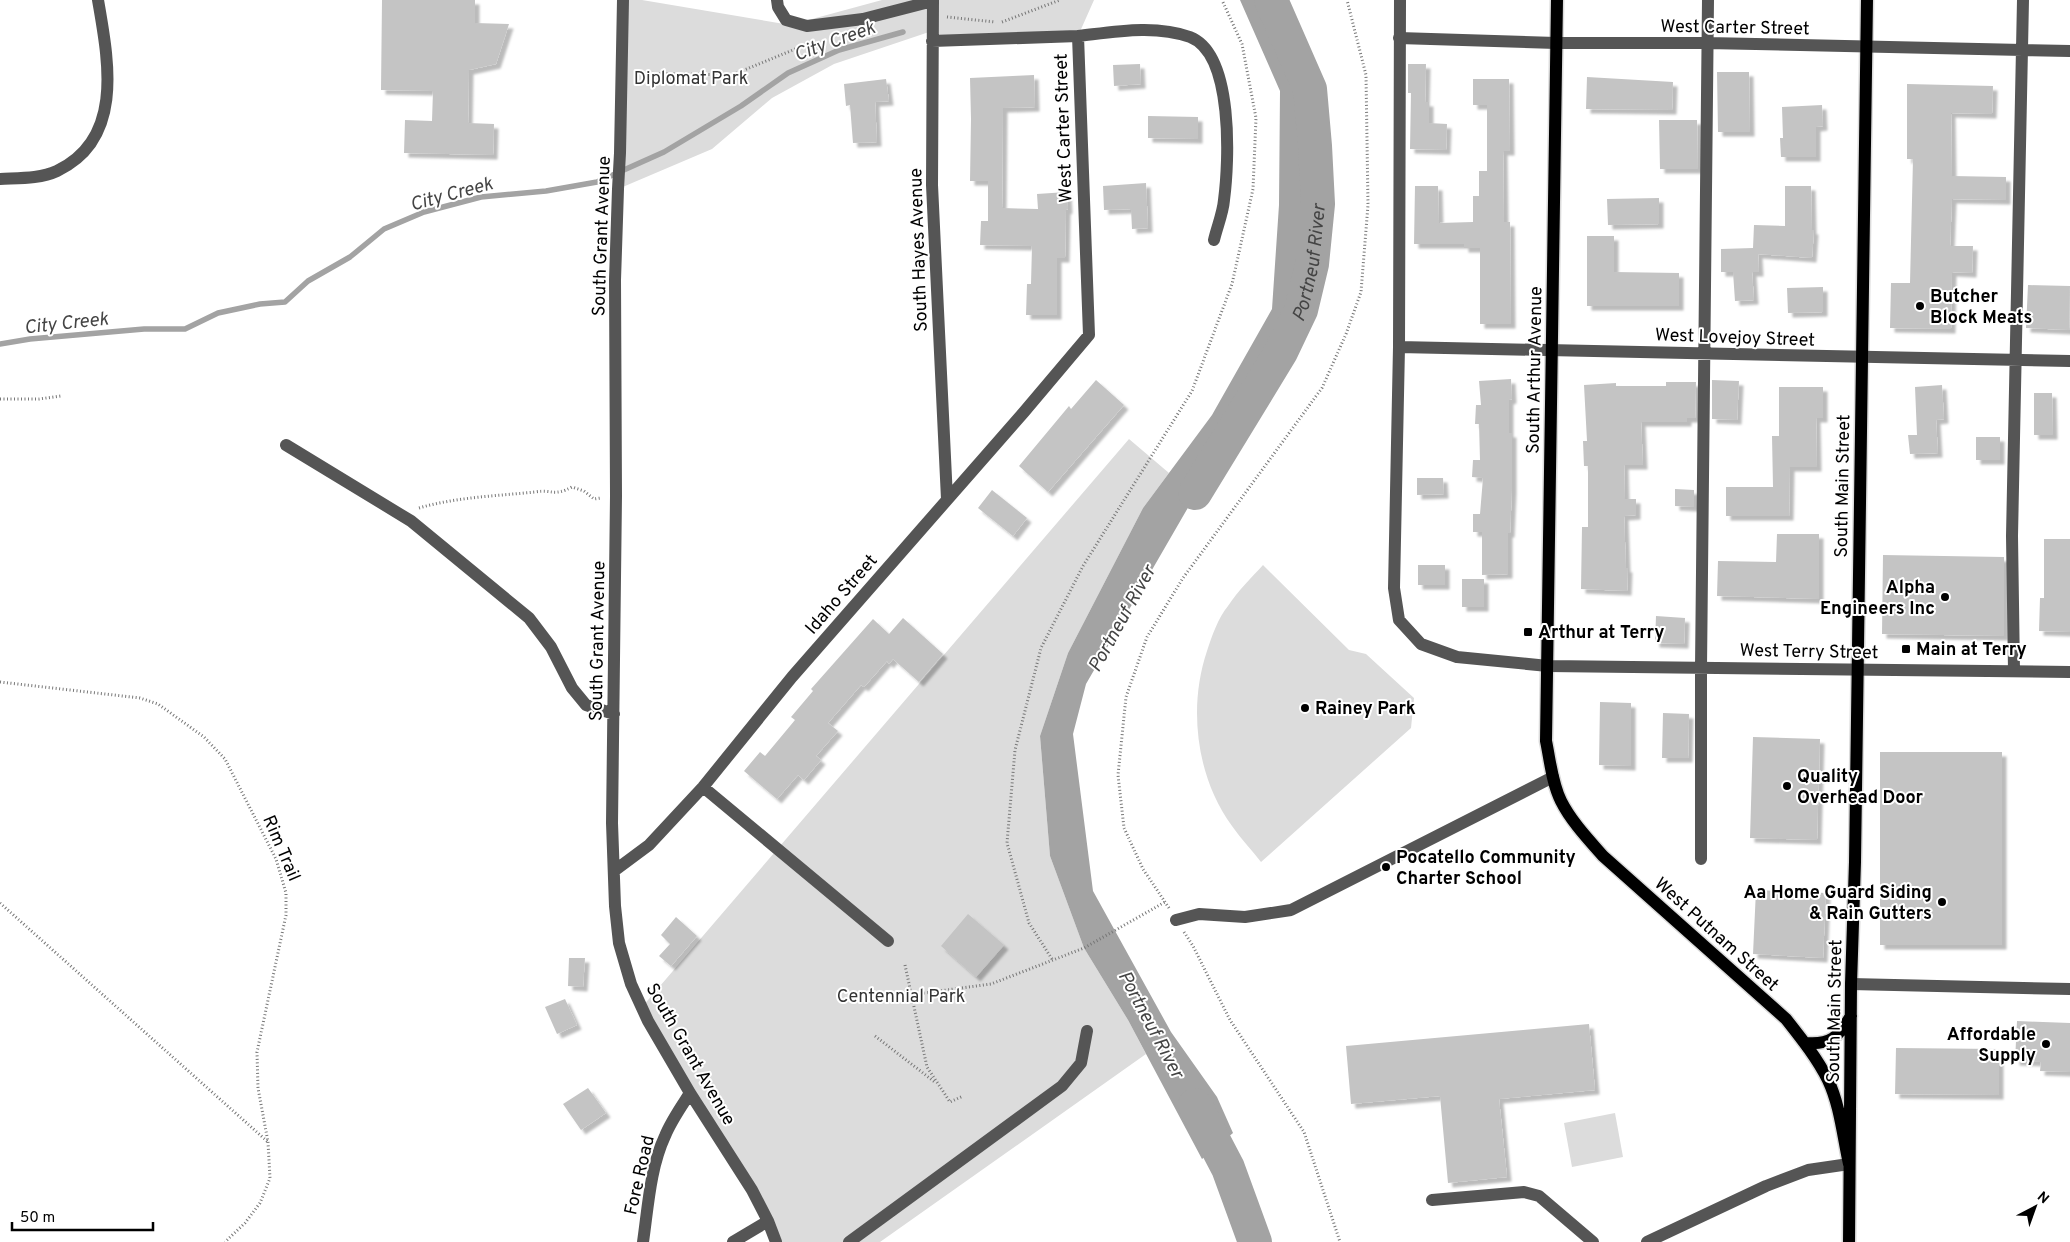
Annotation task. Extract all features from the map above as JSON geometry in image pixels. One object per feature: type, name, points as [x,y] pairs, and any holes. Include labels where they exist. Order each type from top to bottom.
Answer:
[{"type":"main road","name":"South Arthur Avenue","points":[[1546,741],[1557,0]]},
{"type":"main road","name":"South Main Street","points":[[1849,1242],[1851,984],[1855,862],[1867,0]]},
{"type":"main road","name":"West Putnam Street","points":[[1546,741],[1560,801],[1580,830],[1604,856],[1786,1019],[1806,1044],[1828,1081],[1838,1111],[1849,1164]]},
{"type":"main road","points":[[1806,1044],[1820,1044],[1830,1041],[1842,1030],[1851,1016]]},
{"type":"street","points":[[0,179],[33,177],[55,172],[72,162],[90,144],[101,122],[107,100],[109,71],[98,0]]},
{"type":"street","name":"South Grant Avenue","points":[[623,0],[615,280],[616,496],[612,822],[615,906],[619,943],[631,984],[648,1020],[690,1093],[752,1190],[768,1221],[776,1242]]},
{"type":"street","points":[[778,0],[778,8],[786,20],[807,26],[863,19],[932,1]]},
{"type":"street","name":"West Terry Street","points":[[1400,0],[1399,346],[1394,588],[1399,620],[1421,644],[1457,657],[1548,666],[2070,672]]},
{"type":"street","points":[[1701,859],[1701,668],[1708,0]]},
{"type":"street","points":[[2014,671],[2012,536],[2023,0]]},
{"type":"street","name":"South Hayes Avenue","points":[[932,1],[932,185],[947,499]]},
{"type":"street","points":[[1078,36],[1128,30],[1172,32],[1192,38],[1205,47],[1215,65],[1224,93],[1227,139],[1224,201],[1214,240]]},
{"type":"street","name":"West Carter Street","points":[[932,41],[1078,36],[1089,335]]},
{"type":"street","name":"West Carter Street","points":[[1400,38],[1556,43],[1708,43],[2070,51]]},
{"type":"street","name":"Idaho Street","points":[[614,871],[649,845],[703,786],[792,677],[1089,335]]},
{"type":"street","name":"West Lovejoy Street","points":[[1399,346],[1862,358],[2070,361]]},
{"type":"street","points":[[286,445],[411,522],[529,618],[551,647],[572,688],[586,705],[614,714]]},
{"type":"street","points":[[1176,920],[1198,914],[1245,917],[1291,910],[1553,777]]},
{"type":"street","points":[[703,786],[888,941]]},
{"type":"street","points":[[1851,984],[2070,989]]},
{"type":"street","points":[[849,1242],[1062,1086],[1081,1063],[1087,1031]]},
{"type":"street","name":"Fore Road","points":[[643,1242],[657,1158],[668,1130],[690,1093]]},
{"type":"street","points":[[1647,1242],[1782,1179],[1808,1170],[1849,1164]]},
{"type":"street","points":[[1432,1200],[1524,1192],[1539,1196],[1593,1242]]},
{"type":"street","points":[[733,1242],[768,1221]]},
{"type":"path","points":[[932,17],[958,16],[1000,22],[1060,0]]},
{"type":"path","points":[[1052,960],[1028,924],[1007,843],[1015,750],[1041,648],[1083,566],[1192,391],[1232,284],[1253,189],[1256,118],[1242,44],[1222,0]]},
{"type":"path","points":[[1340,1242],[1304,1132],[1230,1020],[1193,946],[1143,869],[1124,828],[1118,775],[1126,697],[1147,637],[1183,578],[1322,388],[1346,334],[1361,292],[1368,205],[1366,76],[1347,0]]},
{"type":"path","points":[[622,72],[732,75],[816,41]]},
{"type":"path","points":[[0,399],[39,399],[61,396]]},
{"type":"path","points":[[398,514],[444,501],[541,491],[559,494],[572,487],[584,490],[594,499],[616,496]]},
{"type":"path","name":"Rim Trail","points":[[0,682],[140,698],[158,704],[204,738],[225,759],[276,859],[286,893],[286,915],[257,1052],[258,1088],[268,1142],[270,1178],[260,1203],[245,1223],[224,1242]]},
{"type":"path","points":[[910,995],[991,984],[1084,948],[1165,902]]},
{"type":"path","points":[[0,903],[268,1142]]},
{"type":"path","points":[[905,965],[927,1067],[950,1102],[963,1096]]},
{"type":"path","points":[[875,1036],[938,1085]]},
{"type":"green space","name":"Diplomat Park","points":[[623,0],[642,0],[790,25],[882,0],[1094,0],[1078,36],[932,41],[932,31],[834,64],[772,98],[712,149],[618,189]]},
{"type":"green space","name":"Centennial Park","points":[[1129,439],[1169,473],[1143,508],[1068,653],[1040,736],[1050,856],[1084,948],[1128,1020],[1146,1054],[880,1242],[776,1242],[642,1007]]},
{"type":"green space","name":"Rainey Park","points":[[1263,565],[1349,650],[1366,654],[1414,698],[1411,728],[1261,862],[1232,826],[1210,786],[1203,764],[1197,718],[1201,673],[1216,627],[1232,600]]},
{"type":"green space","points":[[1615,1113],[1623,1157],[1572,1167],[1564,1123]]},
{"type":"water","points":[[1240,0],[1282,0],[1306,80],[1318,204],[1293,326],[1086,684],[1073,734],[1093,891],[1171,1032],[1217,1097],[1233,1133],[1202,1159],[1128,1020],[1084,948],[1050,856],[1040,736],[1068,653],[1143,508],[1212,415],[1272,309],[1279,205],[1280,91]]},
{"type":"building","points":[[382,0],[475,0],[475,23],[509,24],[496,64],[469,70],[468,123],[494,124],[493,155],[404,153],[405,120],[432,121],[433,91],[381,90]]},
{"type":"building","points":[[1140,64],[1141,84],[1114,86],[1113,65]]},
{"type":"building","points":[[1408,64],[1426,64],[1425,102],[1429,102],[1429,123],[1447,124],[1446,150],[1410,149],[1411,93],[1408,93]]},
{"type":"building","points":[[1717,72],[1749,72],[1750,132],[1718,132]]},
{"type":"building","points":[[1034,75],[1035,107],[1003,108],[1002,208],[1038,209],[1037,194],[1067,192],[1068,209],[1066,210],[1065,258],[1057,258],[1057,315],[1026,315],[1027,284],[1031,284],[1032,246],[980,245],[981,221],[988,221],[988,181],[970,181],[970,78]]},
{"type":"building","points":[[1587,77],[1673,82],[1672,110],[1586,109]]},
{"type":"building","points":[[886,79],[889,101],[875,102],[877,142],[853,143],[850,105],[846,106],[844,84]]},
{"type":"building","points":[[1473,79],[1509,79],[1510,151],[1503,151],[1504,222],[1510,222],[1511,324],[1480,324],[1480,248],[1464,248],[1464,244],[1414,244],[1415,186],[1438,186],[1439,223],[1473,222],[1473,196],[1479,196],[1479,171],[1487,171],[1487,105],[1473,105]]},
{"type":"building","points":[[1907,84],[1993,86],[1992,114],[1951,113],[1952,176],[2006,177],[2006,200],[1952,199],[1950,246],[1973,246],[1972,273],[1952,272],[1951,329],[1890,328],[1891,283],[1910,283],[1913,159],[1907,159]]},
{"type":"building","points":[[1822,105],[1823,126],[1816,127],[1816,157],[1781,157],[1780,138],[1783,138],[1782,107]]},
{"type":"building","points":[[1148,116],[1198,117],[1198,139],[1148,138]]},
{"type":"building","points":[[1659,120],[1697,120],[1698,169],[1660,169]]},
{"type":"building","points":[[1146,183],[1148,228],[1132,229],[1131,209],[1104,210],[1103,186]]},
{"type":"building","points":[[1785,186],[1811,186],[1812,230],[1814,230],[1812,258],[1758,254],[1759,272],[1752,272],[1754,300],[1735,301],[1733,272],[1721,272],[1721,249],[1753,248],[1754,225],[1785,226]]},
{"type":"building","points":[[1659,198],[1659,224],[1608,225],[1607,199]]},
{"type":"building","points":[[1587,236],[1614,236],[1614,272],[1679,273],[1679,306],[1587,306]]},
{"type":"building","points":[[2028,285],[2070,286],[2069,330],[2026,328]]},
{"type":"building","points":[[1823,287],[1823,312],[1788,313],[1787,288]]},
{"type":"building","points":[[1511,379],[1512,399],[1509,400],[1509,433],[1512,433],[1512,489],[1510,533],[1508,533],[1508,574],[1482,575],[1482,532],[1473,532],[1473,514],[1480,514],[1483,478],[1472,477],[1473,460],[1480,460],[1479,424],[1475,424],[1476,405],[1481,405],[1479,381]]},
{"type":"building","points":[[1096,380],[1124,405],[1048,492],[1019,466],[1069,406],[1071,409]]},
{"type":"building","points":[[1712,380],[1739,381],[1737,420],[1712,419]]},
{"type":"building","points":[[1666,382],[1696,382],[1695,418],[1687,418],[1687,422],[1641,422],[1643,465],[1624,465],[1625,499],[1636,499],[1636,515],[1624,516],[1626,568],[1628,568],[1627,591],[1581,589],[1582,527],[1588,527],[1588,466],[1584,466],[1583,441],[1587,441],[1584,385],[1616,383],[1616,386],[1666,386]]},
{"type":"building","points":[[1942,385],[1944,419],[1936,420],[1938,453],[1910,454],[1908,435],[1917,435],[1915,387]]},
{"type":"building","points":[[1779,387],[1823,387],[1823,418],[1816,418],[1817,467],[1790,467],[1789,516],[1726,516],[1726,487],[1773,487],[1772,436],[1779,436]]},
{"type":"building","points":[[2034,393],[2052,393],[2053,435],[2034,435]]},
{"type":"building","points":[[1976,437],[2000,437],[2000,460],[1976,460]]},
{"type":"building","points":[[1417,478],[1443,478],[1444,494],[1417,495]]},
{"type":"building","points":[[1675,489],[1694,490],[1694,507],[1675,506]]},
{"type":"building","points":[[992,490],[1027,518],[1013,536],[978,508]]},
{"type":"building","points":[[1777,534],[1819,534],[1819,599],[1717,596],[1718,561],[1776,562]]},
{"type":"building","points":[[2044,539],[2070,539],[2070,632],[2039,631],[2040,598],[2044,598]]},
{"type":"building","points":[[1883,555],[2004,557],[2004,636],[1882,634]]},
{"type":"building","points":[[1418,565],[1445,565],[1445,585],[1418,585]]},
{"type":"building","points":[[1462,579],[1484,579],[1484,607],[1462,607]]},
{"type":"building","points":[[1656,616],[1685,618],[1684,644],[1655,643]]},
{"type":"building","points":[[903,618],[943,654],[919,682],[893,659],[889,664],[887,661],[864,687],[861,685],[828,723],[838,731],[816,756],[821,760],[804,780],[798,775],[777,799],[744,771],[760,752],[765,756],[795,720],[791,717],[813,691],[811,689],[873,619],[889,634]]},
{"type":"building","points":[[1600,702],[1631,703],[1631,766],[1599,765]]},
{"type":"building","points":[[1663,713],[1689,714],[1688,758],[1662,758]]},
{"type":"building","points":[[1753,737],[1820,739],[1817,840],[1750,838]]},
{"type":"building","points":[[1880,752],[2002,752],[2002,945],[1880,945]]},
{"type":"building","points":[[1756,890],[1826,893],[1823,958],[1753,954]]},
{"type":"building","points":[[968,914],[1004,945],[976,977],[941,946]]},
{"type":"building","points":[[676,917],[697,936],[671,966],[659,956],[670,944],[661,935]]},
{"type":"building","points":[[569,958],[585,958],[583,987],[568,986]]},
{"type":"building","points":[[565,999],[577,1025],[557,1034],[545,1007]]},
{"type":"building","points":[[2017,1021],[2070,1023],[2070,1072],[2040,1071],[2041,1062],[2015,1061]]},
{"type":"building","points":[[1589,1024],[1595,1090],[1499,1099],[1507,1177],[1448,1183],[1440,1096],[1351,1104],[1346,1046]]},
{"type":"building","points":[[1896,1048],[1999,1049],[1999,1095],[1895,1094]]},
{"type":"building","points":[[588,1088],[606,1113],[581,1130],[563,1104]]},
{"type":"waterway","name":"Portneuf River","points":[[1195,493],[1281,352],[1301,310],[1312,264],[1318,204],[1310,89],[1271,0]]},
{"type":"waterway","name":"City Creek","points":[[0,344],[30,339],[144,329],[185,329],[218,313],[260,304],[285,302],[308,281],[350,257],[384,229],[424,212],[481,197],[546,191],[597,182],[664,152],[741,106],[788,73],[839,50],[903,32]]},
{"type":"waterway","name":"Portneuf River","points":[[1195,1105],[1228,1168],[1255,1242]]},
{"type":"place","name":"Butcher Block Meats","points":[[1920,306]]},
{"type":"place","name":"Alpha Engineers Inc","points":[[1945,597]]},
{"type":"place","name":"Arthur at Terry","points":[[1528,632]]},
{"type":"place","name":"Main at Terry","points":[[1906,649]]},
{"type":"place","name":"Rainey Park","points":[[1305,708]]},
{"type":"place","name":"Quality Overhead Door","points":[[1787,786]]},
{"type":"place","name":"Pocatello Community Charter School","points":[[1386,867]]},
{"type":"place","name":"Aa Home Guard Siding & Rain Gutters","points":[[1942,902]]},
{"type":"place","name":"Affordable Supply","points":[[2046,1044]]}]
